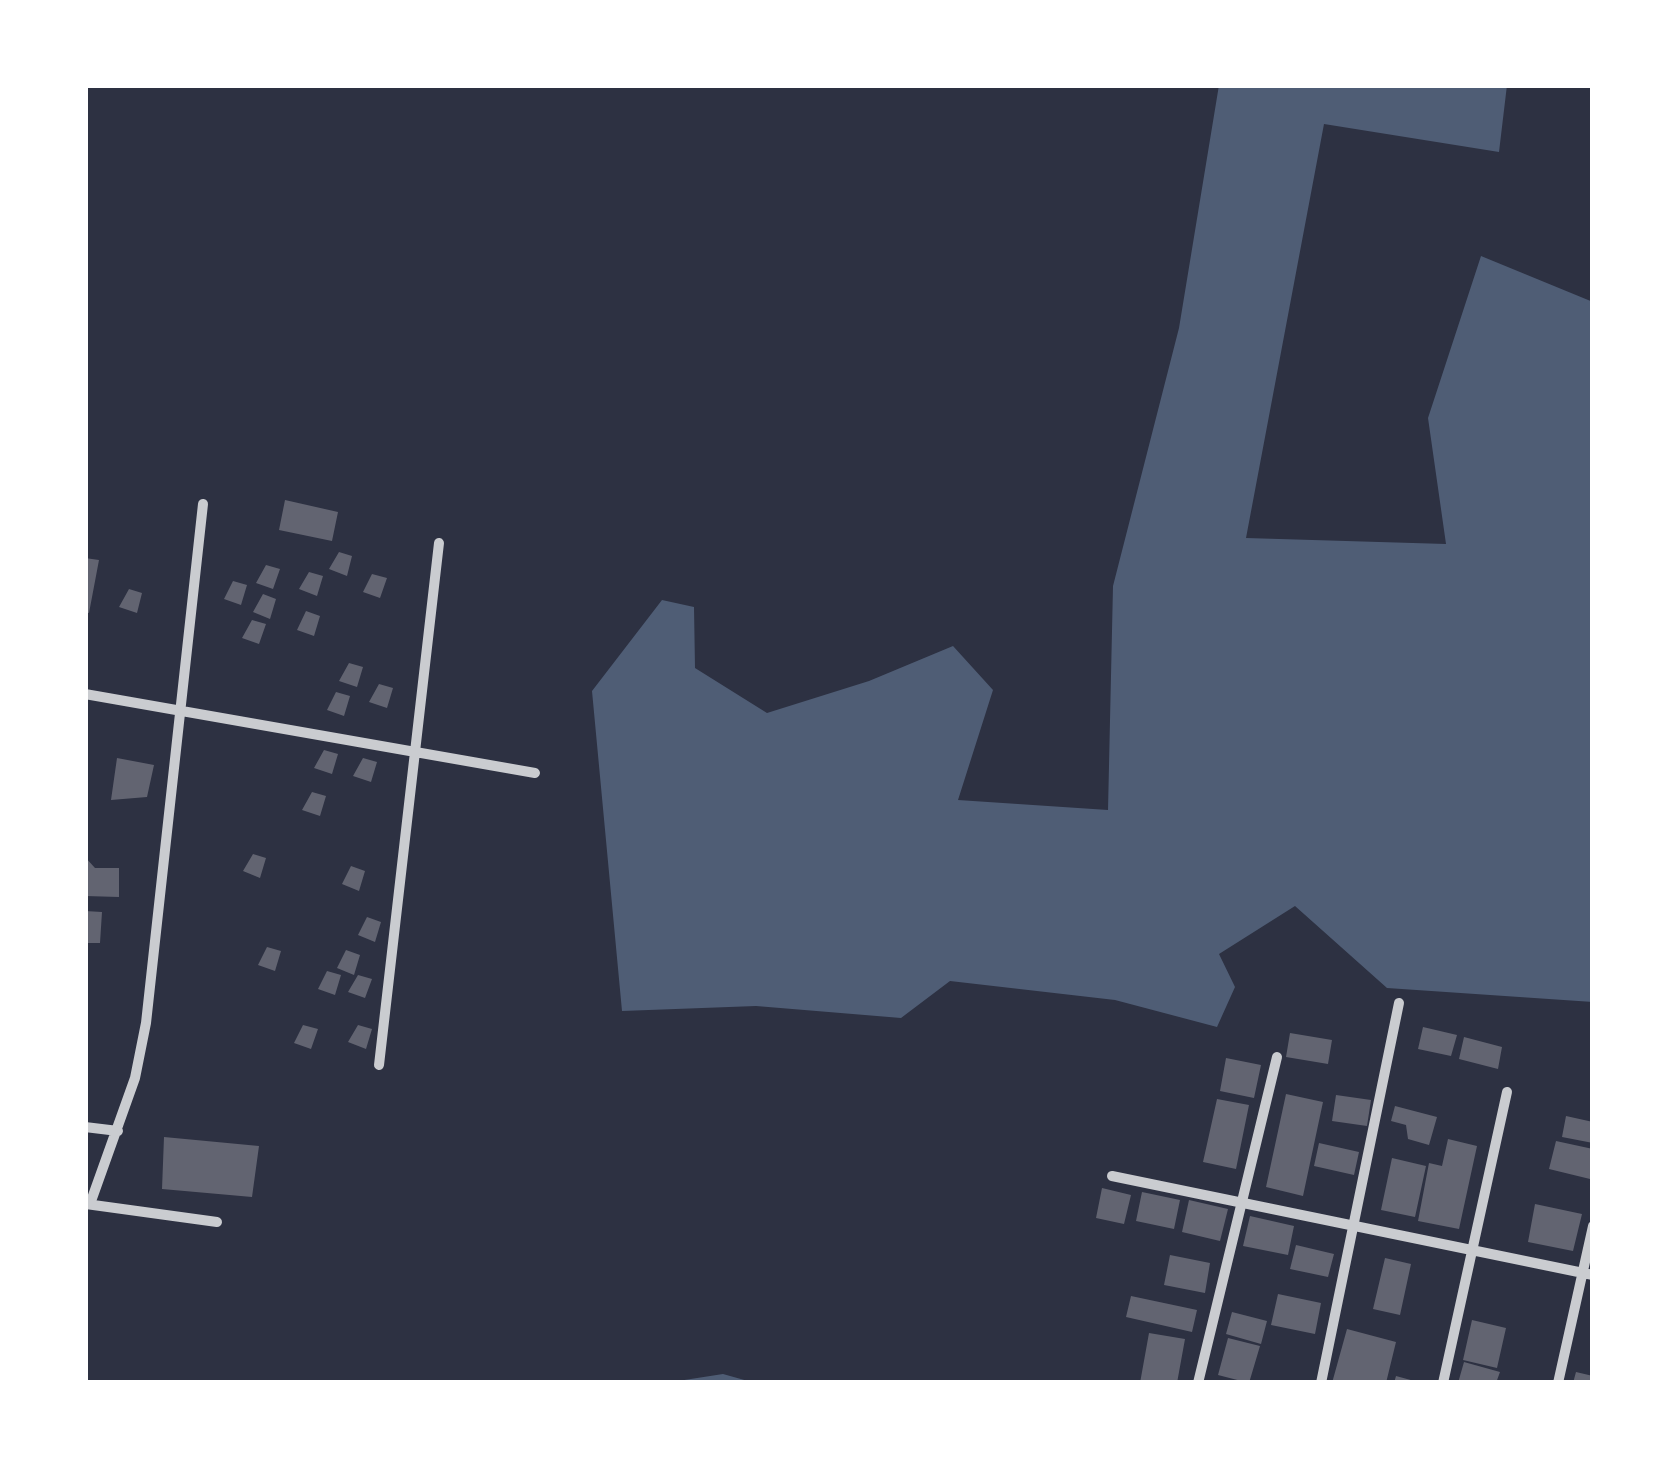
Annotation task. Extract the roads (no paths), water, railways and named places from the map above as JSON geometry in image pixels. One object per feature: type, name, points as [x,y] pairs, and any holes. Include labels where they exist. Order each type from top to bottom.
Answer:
[{"type":"street","points":[[202,504],[146,1022],[135,1078],[88,1204],[218,1222]]},
{"type":"street","points":[[379,1065],[439,544]]},
{"type":"street","points":[[85,694],[536,774]]},
{"type":"street","points":[[1320,1383],[1356,1230],[1400,1003]]},
{"type":"street","points":[[1198,1383],[1278,1058]]},
{"type":"street","points":[[1442,1383],[1507,1092]]},
{"type":"street","points":[[85,1127],[118,1131]]},
{"type":"street","points":[[1112,1176],[1356,1230],[1588,1274]]},
{"type":"street","points":[[1558,1383],[1588,1274],[1593,1226]]},
{"type":"water","points":[[1219,85],[1507,85],[1499,152],[1324,124],[1246,538],[1446,544],[1428,418],[1481,256],[1593,302],[1593,1002],[1387,988],[1295,906],[1219,954],[1235,987],[1217,1027],[1115,1000],[950,981],[901,1018],[756,1006],[622,1011],[592,691],[662,600],[694,607],[695,668],[767,713],[869,681],[953,646],[993,690],[958,800],[1108,810],[1113,586],[1179,328]]},
{"type":"water","points":[[723,1374],[755,1383],[665,1383]]}]
